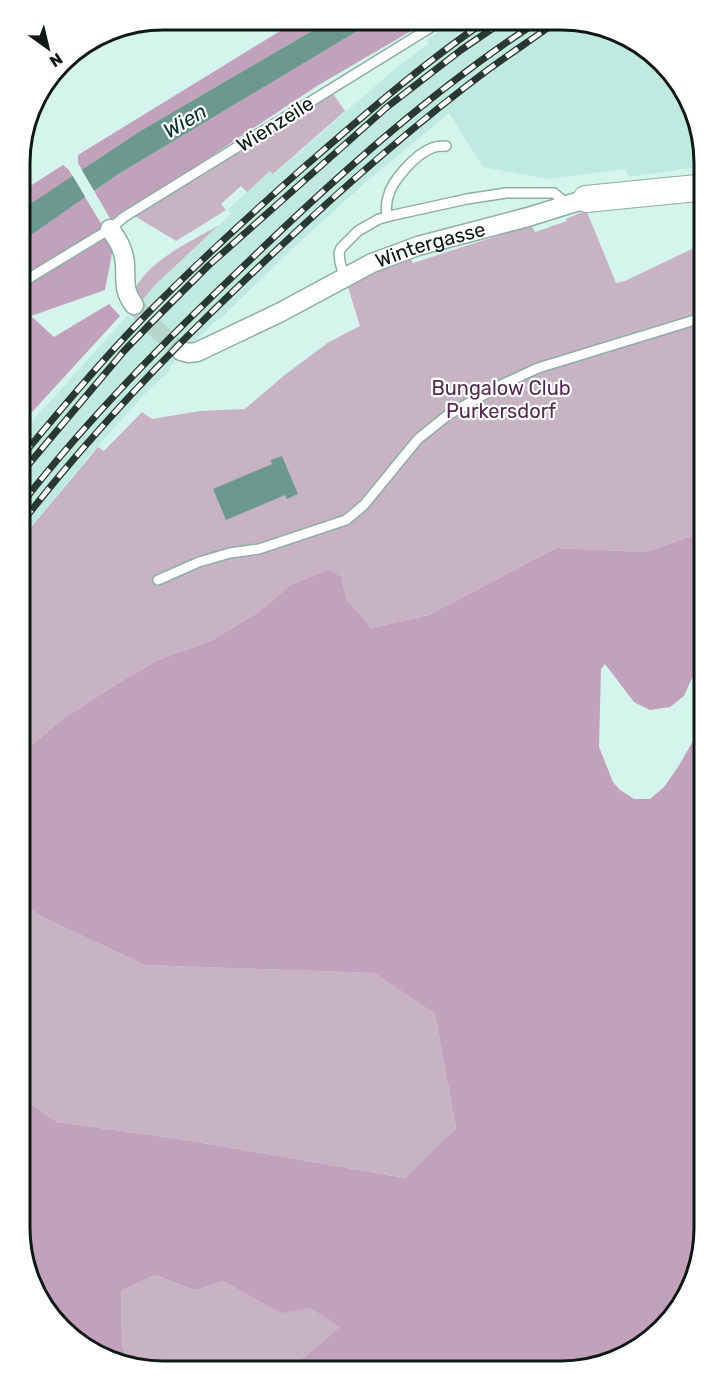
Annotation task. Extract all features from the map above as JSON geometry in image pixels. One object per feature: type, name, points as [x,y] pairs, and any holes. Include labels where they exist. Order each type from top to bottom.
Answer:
[{"type":"street","name":"Wintergasse","points":[[181,351],[197,352],[279,313],[372,263],[418,246],[577,202],[694,188]]},
{"type":"street","points":[[110,229],[120,242],[125,262],[125,287],[128,300]]},
{"type":"lane","name":"Wienzeile","points":[[30,278],[426,30]]},
{"type":"lane","points":[[387,216],[386,206],[389,193],[408,166],[424,152],[434,147],[446,146]]},
{"type":"lane","points":[[344,277],[339,253],[341,248],[358,231],[387,216],[506,193],[554,193],[577,202]]},
{"type":"lane","points":[[158,580],[199,562],[230,553],[259,549],[346,520],[364,505],[418,439],[435,424],[457,410],[499,386],[538,368],[694,320]]},
{"type":"shaded area","points":[[282,30],[314,30],[142,130],[82,170],[78,163],[78,155]]},
{"type":"shaded area","points":[[359,30],[413,30],[317,86],[111,220],[94,191]]},
{"type":"shaded area","points":[[442,30],[570,30],[604,37],[620,44],[649,63],[672,89],[687,120],[694,154],[694,167],[629,177],[625,169],[548,179],[483,167],[449,113],[366,182],[214,322],[172,364],[168,373],[150,388],[90,455],[30,528],[30,423],[128,315],[132,318],[142,307],[140,303],[155,285],[231,214],[228,209],[271,170],[274,174],[402,63],[429,44],[427,39]]},
{"type":"shaded area","points":[[63,165],[73,176],[30,204],[30,186]]},
{"type":"shaded area","points":[[85,197],[113,248],[105,290],[31,316],[54,337],[109,304],[120,316],[30,414],[30,236]]},
{"type":"shaded area","points":[[694,535],[694,674],[684,696],[670,707],[650,710],[634,702],[605,664],[601,669],[599,747],[613,782],[620,790],[634,799],[650,799],[664,787],[694,739],[694,1237],[687,1271],[667,1309],[635,1339],[604,1354],[579,1360],[295,1361],[305,1357],[340,1327],[310,1308],[281,1313],[223,1281],[195,1290],[155,1275],[121,1291],[122,1344],[125,1355],[112,1351],[82,1334],[52,1302],[37,1271],[33,1254],[30,1237],[30,1103],[57,1122],[186,1140],[405,1178],[456,1128],[435,1014],[374,973],[145,965],[44,918],[30,909],[30,746],[63,719],[118,683],[158,660],[213,640],[260,611],[289,586],[329,570],[341,577],[347,600],[371,628],[429,615],[556,548],[646,552]]},
{"type":"green space","points":[[332,92],[345,111],[273,174],[270,171],[247,192],[241,186],[221,204],[226,210],[176,241],[133,215]]},
{"type":"green space","name":"Bungalow Club Purkersdorf","points":[[587,212],[616,283],[625,281],[694,248],[694,535],[646,552],[556,548],[429,615],[371,628],[347,600],[341,577],[289,586],[260,611],[213,640],[158,660],[118,683],[63,719],[30,746],[30,529],[98,447],[104,451],[142,412],[152,419],[200,411],[245,409],[329,342],[360,326],[348,287],[378,271],[411,259],[413,263],[531,225],[535,232],[567,221],[566,219]]},
{"type":"green space","points":[[219,225],[155,285],[140,303],[135,288],[152,268],[162,259]]},
{"type":"green space","points":[[30,909],[44,918],[145,965],[374,973],[435,1014],[456,1128],[405,1178],[186,1140],[57,1122],[30,1103]]},
{"type":"green space","points":[[155,1275],[195,1290],[223,1281],[281,1312],[310,1308],[341,1327],[305,1357],[295,1361],[145,1360],[125,1355],[122,1344],[121,1291]]},
{"type":"water","name":"Wien","points":[[314,30],[359,30],[117,175],[30,236],[30,204],[142,130]]},
{"type":"water","points":[[282,456],[298,494],[287,499],[285,495],[226,520],[213,489],[272,464],[271,460]]},
{"type":"pier","points":[[80,167],[96,194],[87,200],[71,173]]},
{"type":"tunnel","points":[[134,305],[181,351]]},
{"type":"railway","points":[[30,446],[113,350],[203,259],[370,110],[473,30]]},
{"type":"railway","points":[[30,463],[124,351],[208,266],[387,107],[490,30]]},
{"type":"railway","points":[[30,493],[76,438],[132,377],[283,228],[424,104],[525,30]]},
{"type":"railway","points":[[30,512],[130,396],[186,337],[274,252],[425,119],[489,69],[545,30]]}]
